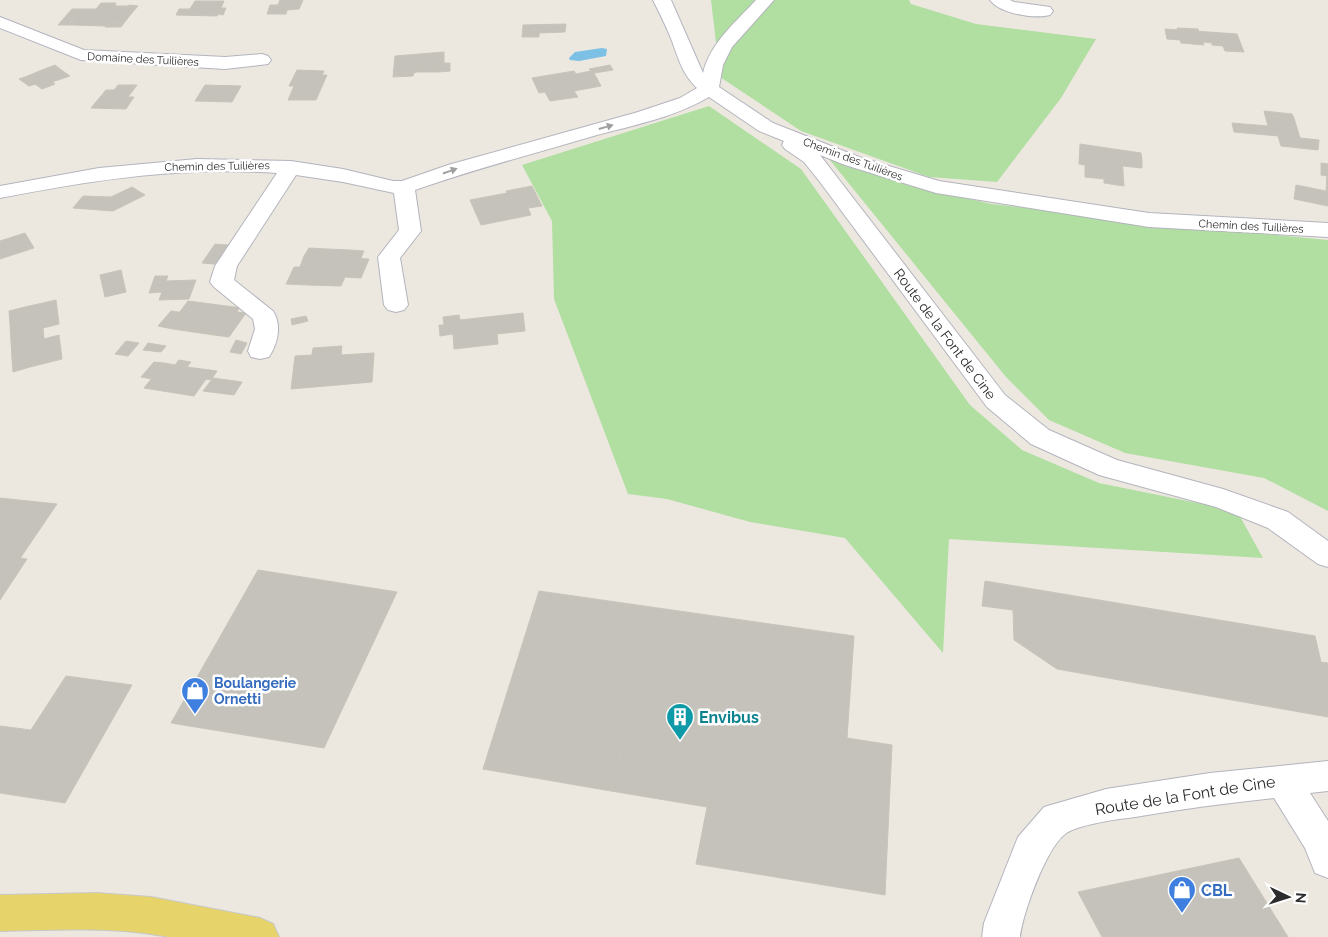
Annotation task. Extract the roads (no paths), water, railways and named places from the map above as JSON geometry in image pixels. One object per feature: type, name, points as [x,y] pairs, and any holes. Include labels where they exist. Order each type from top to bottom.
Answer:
[{"type":"main road","points":[[0,913],[97,911],[151,915],[260,937]]},
{"type":"street","points":[[662,0],[679,36],[694,75],[709,89]]},
{"type":"street","points":[[709,89],[714,65],[724,45],[765,0]]},
{"type":"street","points":[[999,0],[1009,7],[1044,11]]},
{"type":"street","name":"Domaine des Tuilières","points":[[0,22],[81,56],[225,63],[262,60]]},
{"type":"street","name":"Chemin des Tuilières","points":[[0,192],[114,172],[179,164],[241,164],[291,167],[393,187],[404,187],[455,169],[645,116],[687,102],[709,89],[766,127],[852,161],[936,187],[1149,220],[1328,230]]},
{"type":"street","name":"Route de la Font de Cine","points":[[766,127],[811,158],[996,401],[1040,437],[1109,468],[1223,499],[1278,520],[1328,556]]},
{"type":"street","points":[[260,351],[267,329],[264,316],[222,282],[226,266],[291,167]]},
{"type":"street","points":[[396,305],[389,257],[410,231],[404,187]]},
{"type":"street","name":"Route de la Font de Cine","points":[[1001,937],[1003,923],[1031,849],[1056,819],[1106,805],[1328,776]]},
{"type":"street","points":[[1283,781],[1325,848]]},
{"type":"water","points":[[607,49],[606,56],[579,61],[570,60],[569,58],[575,52]]},
{"type":"place","name":"Boulangerie Ornetti","points":[[195,715]]},
{"type":"place","name":"Envibus","points":[[680,741]]},
{"type":"place","name":"CBL","points":[[1182,914]]}]
